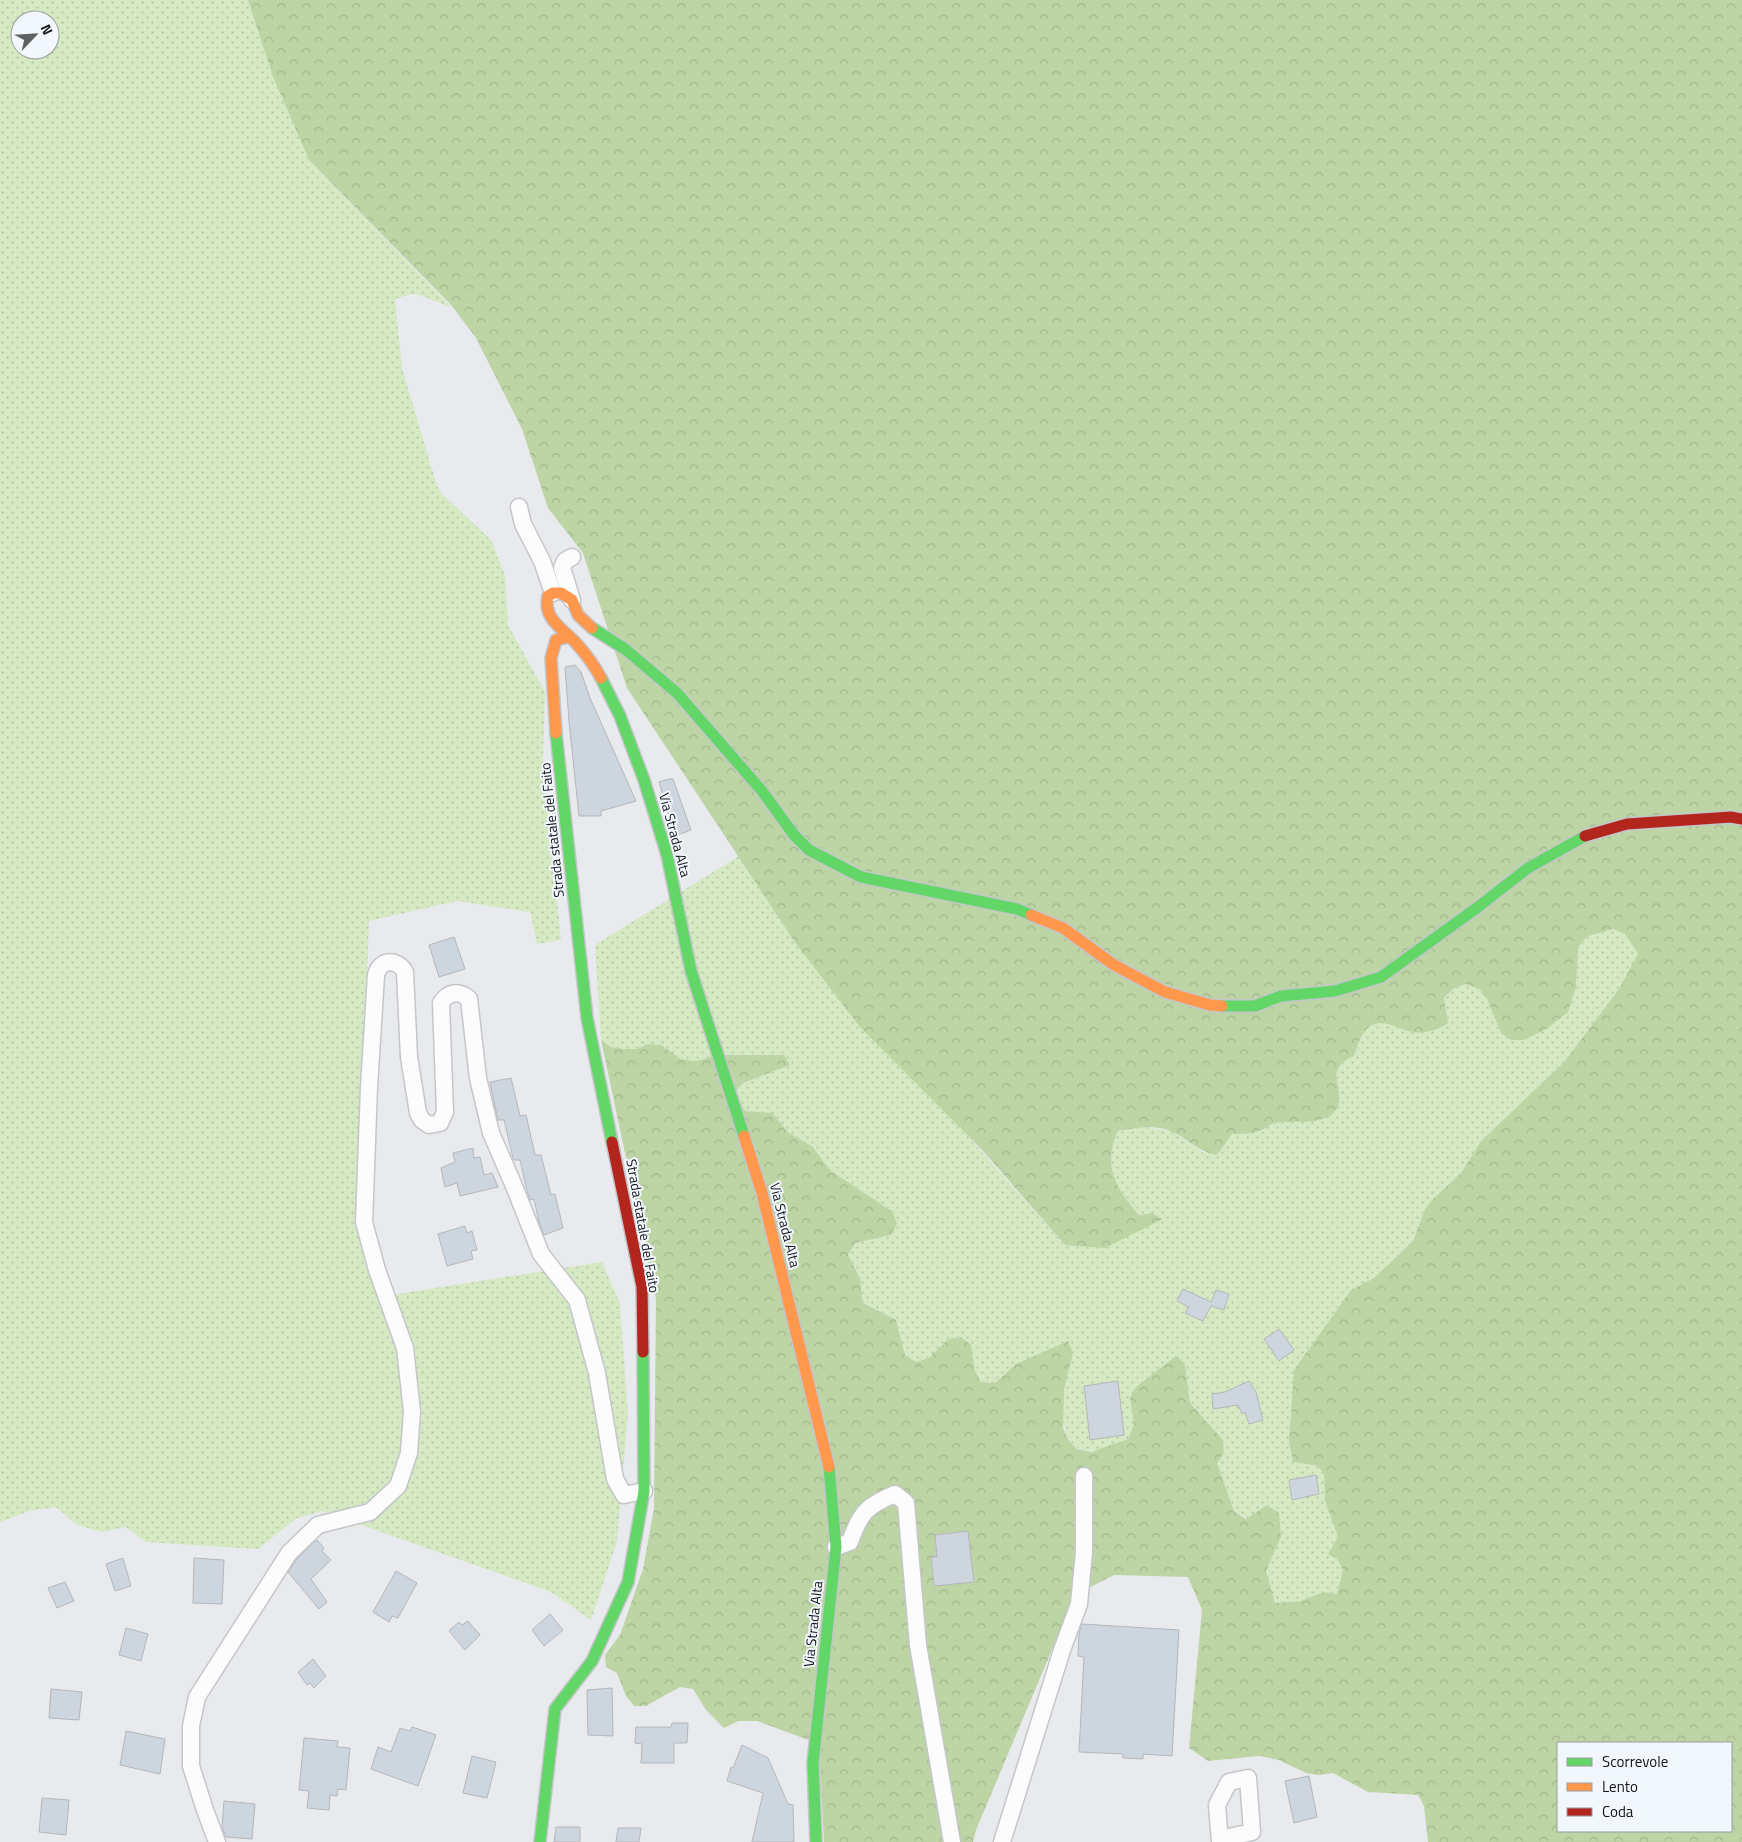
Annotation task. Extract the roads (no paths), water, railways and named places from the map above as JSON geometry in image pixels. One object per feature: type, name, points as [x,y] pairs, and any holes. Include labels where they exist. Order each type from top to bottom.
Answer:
[{"type":"street","points":[[520,507],[523,524],[542,561],[553,593],[561,593],[572,600]]},
{"type":"street","points":[[572,557],[565,561],[562,568],[578,616],[625,650],[678,693],[762,791],[794,834],[809,850],[860,877],[1017,908],[1063,928],[1114,966],[1164,992],[1210,1005],[1233,1008],[1255,1006],[1281,996],[1335,991],[1381,977],[1478,907],[1528,868],[1586,835],[1627,824],[1731,817],[1742,819]]},
{"type":"street","name":"Via Strada Alta","points":[[553,593],[548,596],[547,608],[556,626],[572,640],[596,669],[620,716],[644,780],[667,855],[691,971],[762,1193],[829,1467],[836,1547],[813,1763],[816,1842]]},
{"type":"street","name":"Strada statale del Faito","points":[[540,1842],[555,1709],[592,1661],[628,1582],[644,1491],[642,1287],[587,1018],[555,722],[551,658],[556,640],[572,640]]},
{"type":"street","points":[[217,1842],[204,1810],[191,1766],[191,1726],[197,1697],[289,1553],[318,1525],[370,1512],[398,1486],[409,1453],[412,1412],[405,1348],[377,1270],[364,1222],[376,974],[377,970],[384,963],[399,964],[405,972],[409,1057],[418,1113],[425,1123],[429,1125],[440,1123],[444,1116],[441,1003],[447,996],[456,993],[461,993],[468,999],[478,1078],[491,1133],[541,1254],[577,1300],[597,1373],[615,1479],[624,1495],[644,1491]]},
{"type":"street","points":[[1002,1842],[1062,1650],[1079,1604],[1084,1552],[1084,1476]]},
{"type":"street","points":[[836,1547],[850,1542],[858,1521],[875,1502],[895,1494],[906,1503],[918,1646],[952,1842]]}]
